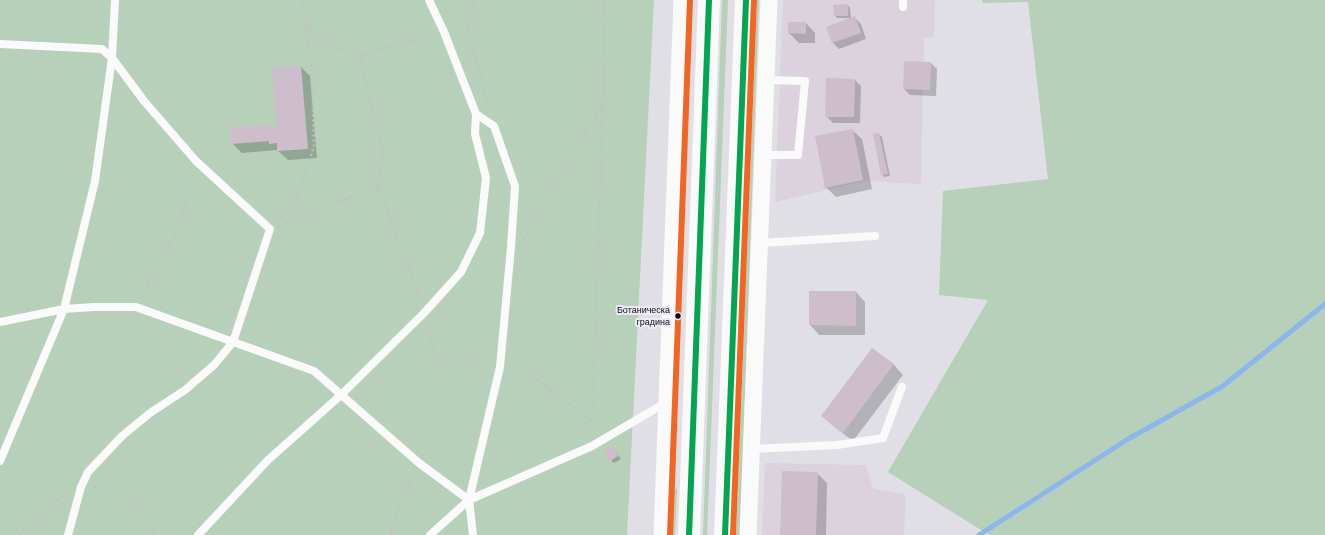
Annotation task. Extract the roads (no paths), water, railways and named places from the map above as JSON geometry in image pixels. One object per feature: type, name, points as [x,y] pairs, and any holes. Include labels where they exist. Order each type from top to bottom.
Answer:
[{"type":"highway","points":[[689,535],[709,0]]},
{"type":"highway","points":[[726,535],[746,0]]},
{"type":"street","points":[[662,535],[682,0]]},
{"type":"street","points":[[748,535],[769,0]]},
{"type":"lane","points":[[0,461],[64,309],[96,181],[112,58],[115,0]]},
{"type":"lane","points":[[198,535],[268,460],[341,395],[425,312],[461,272],[480,233],[486,178],[475,134],[476,114],[444,32],[429,0]]},
{"type":"lane","points":[[0,44],[102,49],[112,58],[144,101],[196,161],[270,229],[233,342],[214,365],[185,390],[150,413],[122,436],[88,472],[81,487],[68,535]]},
{"type":"lane","points":[[763,155],[798,155],[805,81],[766,80]]},
{"type":"lane","points":[[473,535],[469,500],[500,367],[515,186],[494,126],[476,114]]},
{"type":"lane","points":[[760,243],[875,236]]},
{"type":"lane","points":[[0,322],[64,309],[136,307],[314,371],[419,463],[469,500]]},
{"type":"lane","points":[[751,449],[837,445],[883,438],[902,387]]},
{"type":"lane","points":[[430,535],[469,500],[592,446],[667,402]]},
{"type":"waterway","points":[[979,535],[1128,439],[1223,386],[1325,304]]},
{"type":"place","name":"Ботаническа градина","points":[[678,316]]}]
